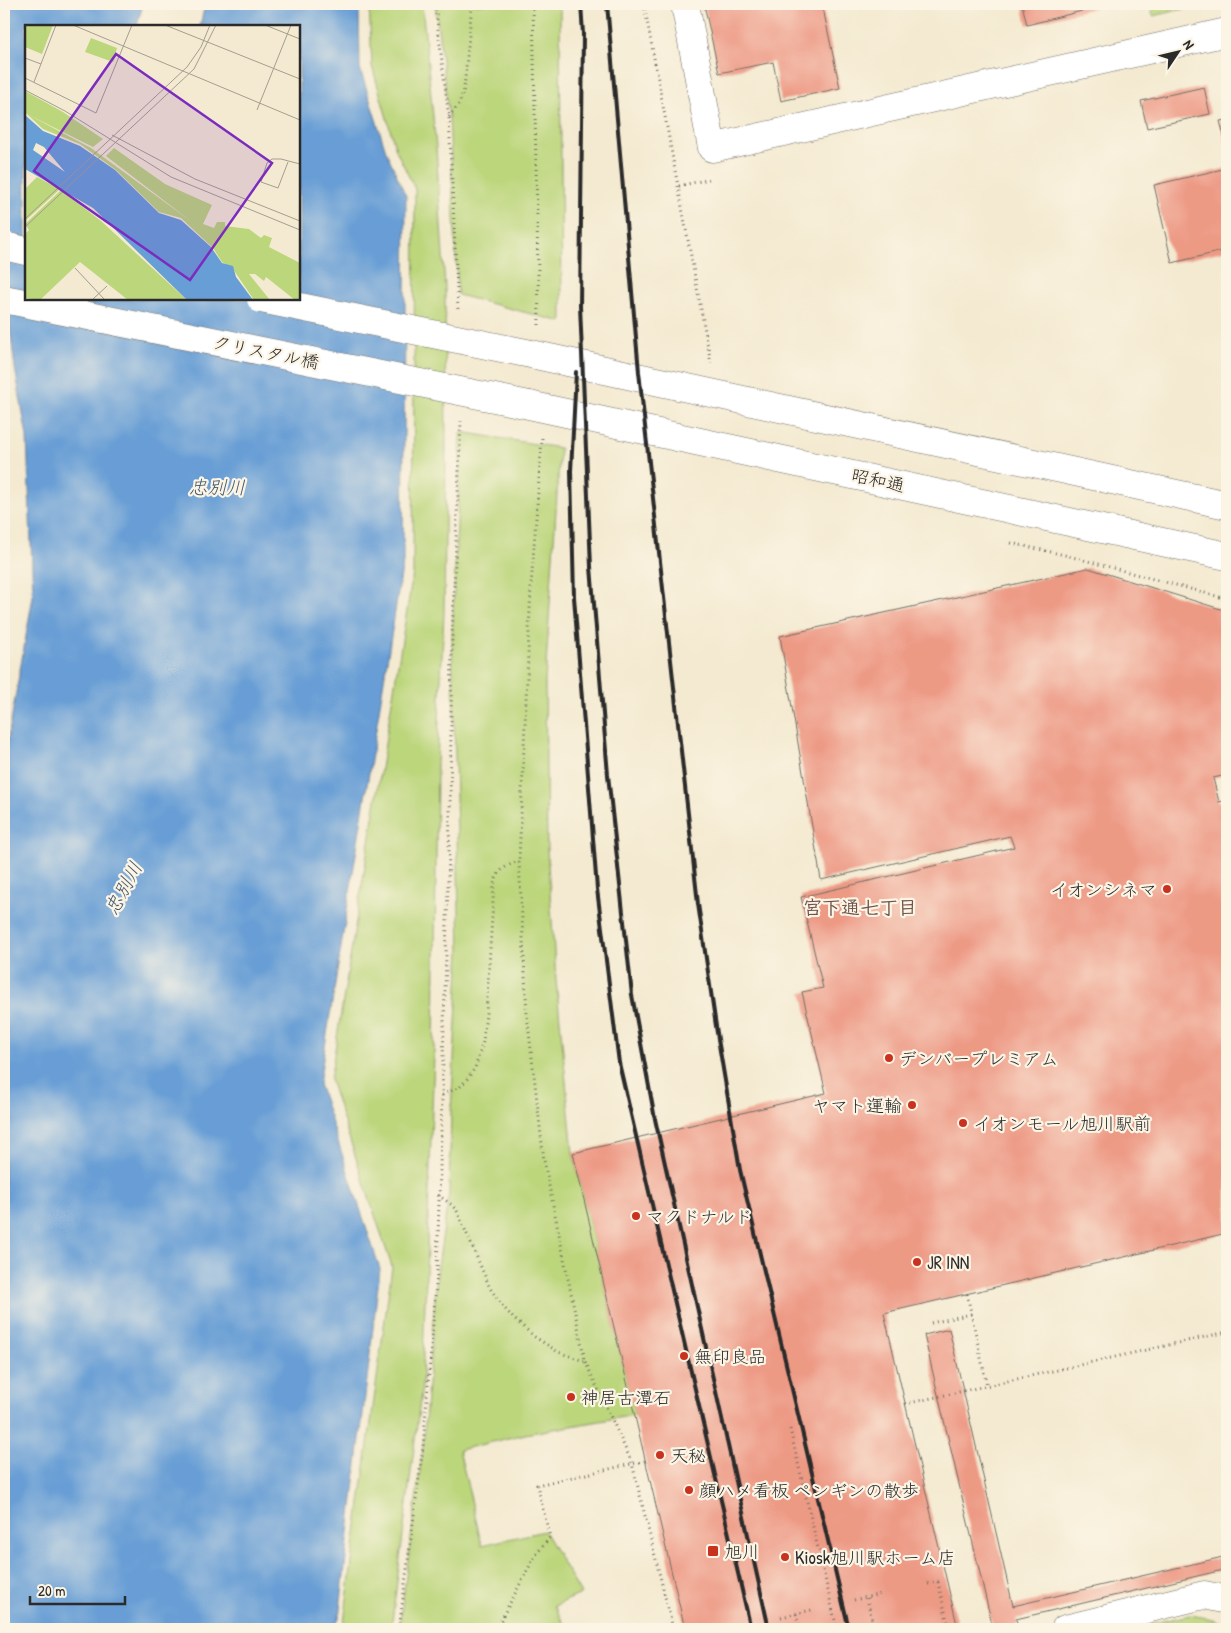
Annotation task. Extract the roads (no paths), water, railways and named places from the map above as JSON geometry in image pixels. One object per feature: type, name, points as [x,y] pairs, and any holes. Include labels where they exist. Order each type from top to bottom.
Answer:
[{"type":"street","points":[[685,4],[712,148],[1227,32]]},
{"type":"street","points":[[4,246],[25,251]]},
{"type":"street","name":"クリスタル橋","points":[[4,299],[529,405]]},
{"type":"street","points":[[267,300],[535,343],[1227,505]]},
{"type":"street","name":"昭和通","points":[[529,405],[1227,556]]},
{"type":"street","points":[[1065,1629],[1204,1595],[1227,1600]]},
{"type":"water","name":"忠別川","points":[[4,4],[143,4],[137,25],[25,25],[25,300],[300,300],[300,25],[200,25],[205,4],[359,4],[360,68],[386,151],[406,196],[403,562],[319,1084],[380,1269],[339,1618],[333,1629],[4,1629],[4,772],[7,743],[33,596],[27,437],[15,368],[4,280]]},
{"type":"railway","points":[[581,4],[583,34],[580,306],[591,567],[608,775],[632,995],[655,1119],[769,1629]]},
{"type":"railway","points":[[607,4],[639,372],[698,904],[717,1033],[740,1170],[849,1629]]},
{"type":"railway","points":[[576,372],[571,471],[574,597],[597,889],[619,1063],[751,1629]]},
{"type":"place","name":"イオンシネマ","points":[[1167,889]]},
{"type":"place","name":"デンバープレミアム","points":[[889,1058]]},
{"type":"place","name":"ヤマト運輸","points":[[912,1105]]},
{"type":"place","name":"イオンモール旭川駅前","points":[[963,1123]]},
{"type":"place","name":"マクドナルド","points":[[636,1216]]},
{"type":"place","name":"JR INN","points":[[917,1262]]},
{"type":"place","name":"無印良品","points":[[684,1356]]},
{"type":"place","name":"神居古潭石","points":[[571,1397]]},
{"type":"place","name":"天秘","points":[[660,1455]]},
{"type":"place","name":"顔ハメ看板 ペンギンの散歩","points":[[689,1490]]},
{"type":"place","name":"旭川","points":[[713,1551]]},
{"type":"place","name":"Kiosk旭川駅ホーム店","points":[[785,1557]]},
{"type":"district","name":"宮下通七丁目","points":[[860,907]]}]
